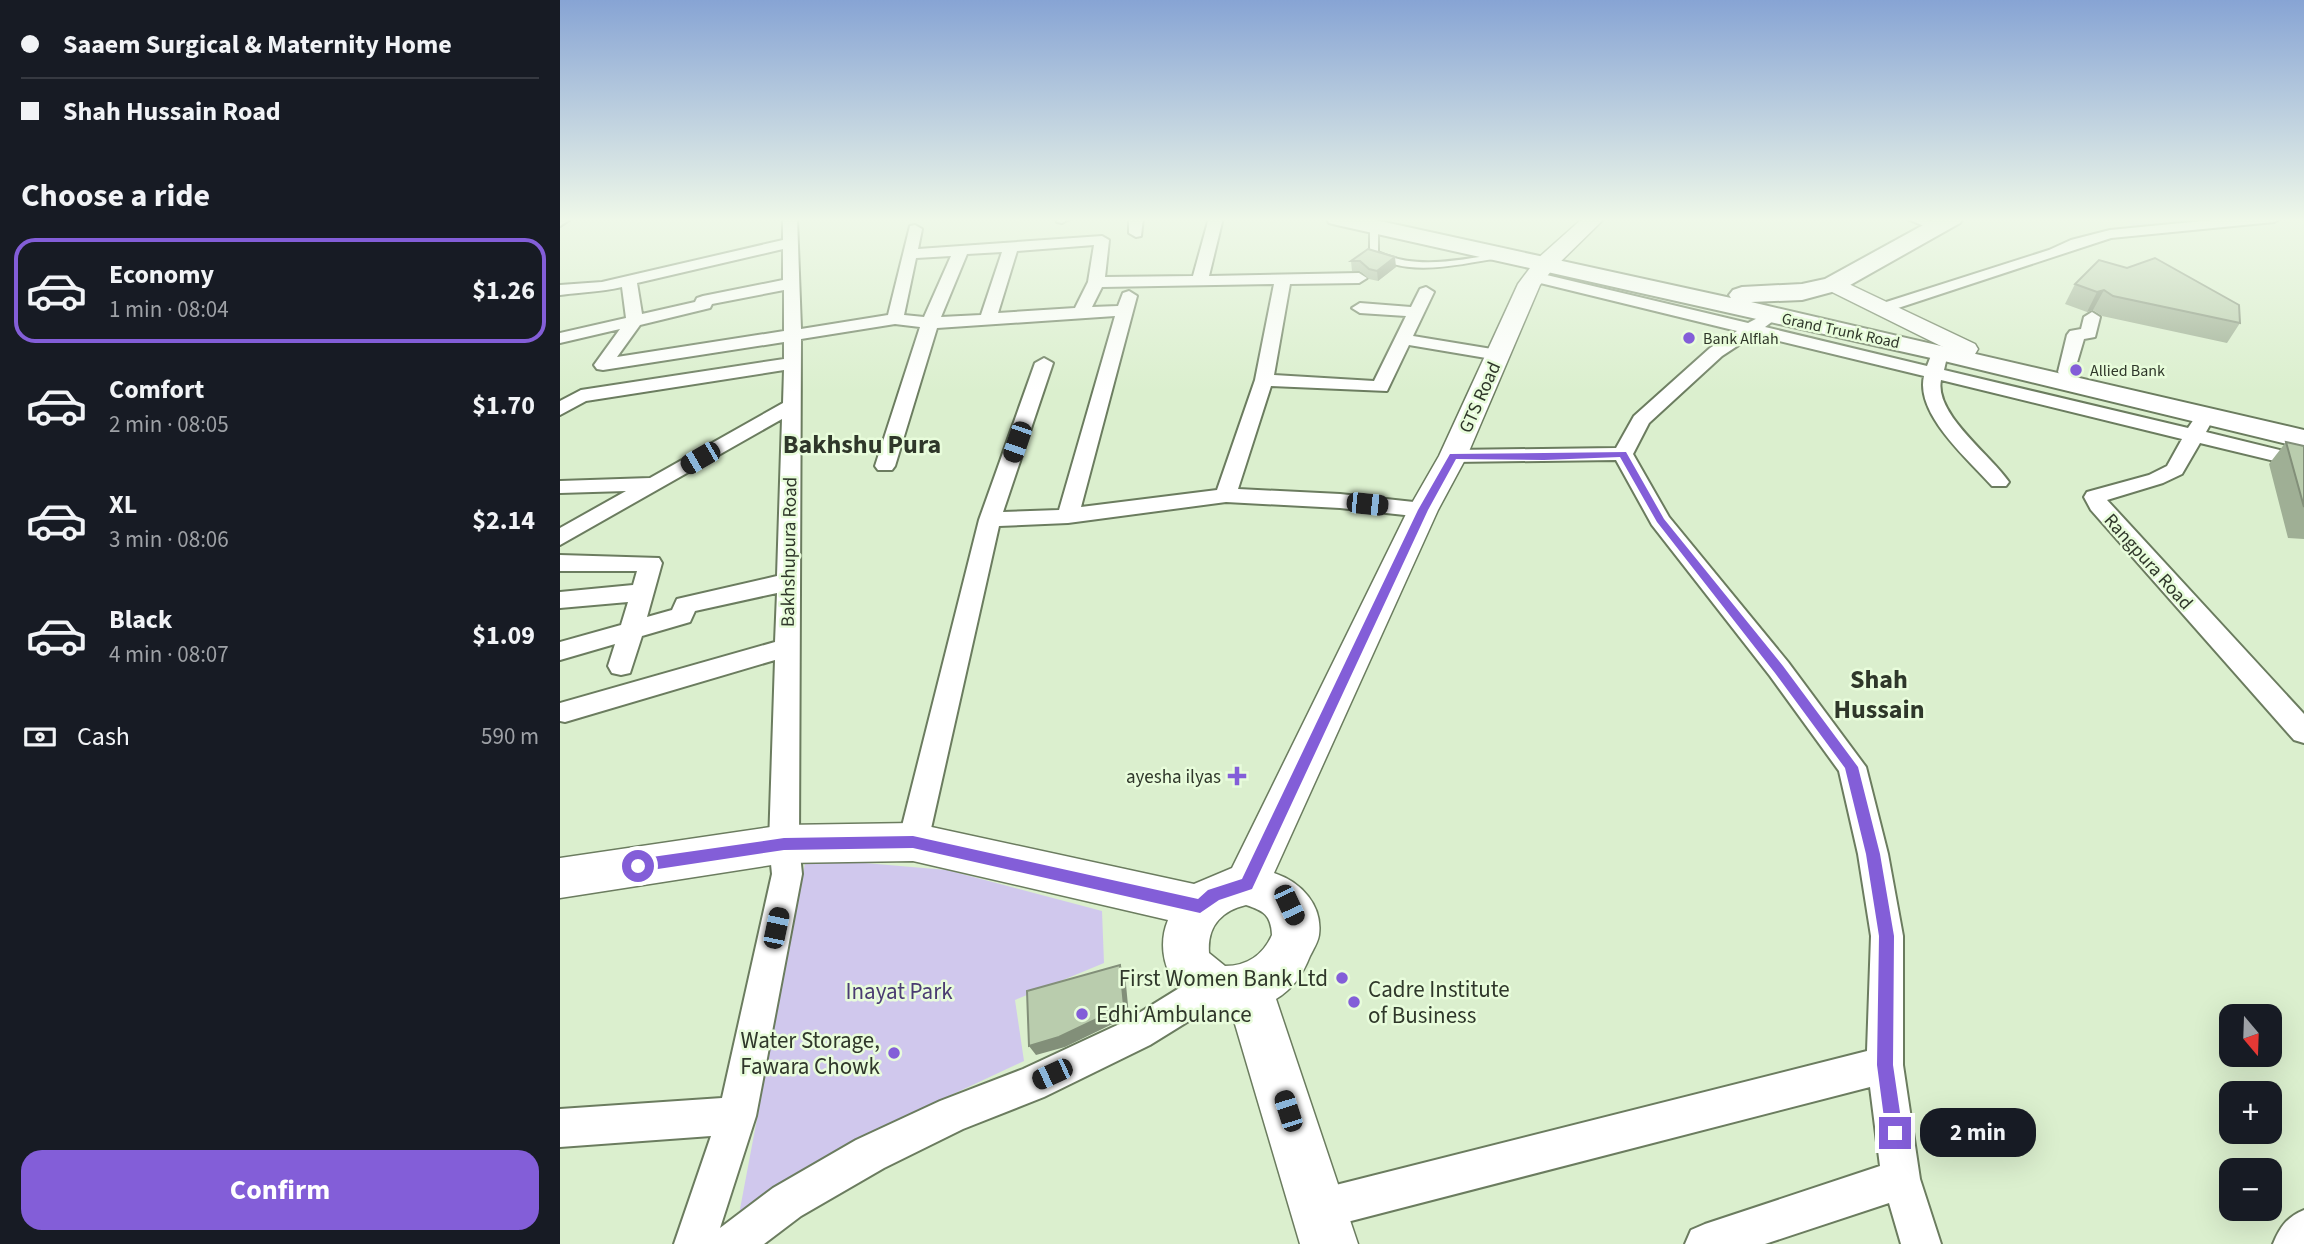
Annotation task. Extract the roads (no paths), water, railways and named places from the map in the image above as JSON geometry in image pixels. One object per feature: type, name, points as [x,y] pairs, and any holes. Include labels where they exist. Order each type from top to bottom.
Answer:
[{"type":"main road","name":"GTS Road","points":[[1247,885],[1423,510],[1453,456],[1498,355],[1538,276]]},
{"type":"main road","name":"Grand Trunk Road","points":[[1586,276],[1763,322],[1937,361],[2200,426],[2304,439]]},
{"type":"main road","name":"Grand Trunk Road","points":[[1614,276],[1728,294],[2304,424]]},
{"type":"main road","points":[[1728,294],[1791,293],[1834,284],[1848,276]]},
{"type":"main road","points":[[1834,284],[1886,307],[1966,349]]},
{"type":"main road","points":[[560,878],[784,844],[913,842],[1200,906]]},
{"type":"main road","points":[[1247,885],[1263,887],[1278,894],[1289,905],[1296,919],[1292,952],[1281,967],[1266,980],[1231,987],[1199,978],[1189,966],[1184,951],[1190,920],[1200,906],[1213,895],[1229,888],[1247,885]]},
{"type":"main road","points":[[1231,987],[1324,1227]]},
{"type":"street","points":[[560,290],[598,286],[594,289],[657,276]]},
{"type":"street","name":"Bakhshupura Road","points":[[694,1244],[737,1116],[787,874],[784,844],[793,276]]},
{"type":"street","points":[[895,319],[906,276]]},
{"type":"street","points":[[885,466],[925,347],[930,323],[950,276]]},
{"type":"street","points":[[988,319],[1002,276]]},
{"type":"street","points":[[1081,313],[1097,276]]},
{"type":"street","points":[[1886,307],[1982,276]]},
{"type":"street","points":[[1096,282],[1359,278]]},
{"type":"street","points":[[1226,495],[1264,380],[1283,280]]},
{"type":"street","points":[[1068,516],[1134,282]]},
{"type":"street","points":[[629,283],[635,320],[603,365],[895,319],[930,323],[1125,310]]},
{"type":"street","points":[[560,338],[704,305],[703,300],[793,283]]},
{"type":"street","points":[[1264,380],[1375,394],[1426,292]]},
{"type":"street","points":[[1360,308],[1416,312]]},
{"type":"street","points":[[2067,372],[2076,335],[2089,333],[2092,317]]},
{"type":"street","points":[[1623,454],[1641,420],[1716,352],[1763,322]]},
{"type":"street","points":[[1403,339],[1498,355]]},
{"type":"street","points":[[1937,361],[1930,390],[1940,415],[1999,482]]},
{"type":"street","points":[[560,409],[582,396],[793,363]]},
{"type":"street","points":[[913,842],[990,520],[1044,363]]},
{"type":"street","points":[[560,538],[790,407]]},
{"type":"street","points":[[2200,426],[2304,462]]},
{"type":"street","name":"Rangpura Road","points":[[2200,426],[2175,470],[2156,479],[2095,497],[2099,505],[2304,732]]},
{"type":"street","points":[[1453,456],[1623,454]]},
{"type":"street","points":[[1623,454],[1660,520],[1852,767],[1873,854],[1887,936],[1885,1065],[1901,1179],[1921,1244]]},
{"type":"street","points":[[560,486],[655,484]]},
{"type":"street","points":[[990,520],[1068,516],[1226,495],[1340,501],[1423,510]]},
{"type":"street","points":[[560,523],[590,521]]},
{"type":"street","points":[[560,563],[651,563],[621,666]]},
{"type":"street","points":[[560,650],[681,616],[685,605],[788,582]]},
{"type":"street","points":[[560,600],[643,592]]},
{"type":"street","points":[[562,718],[786,648]]},
{"type":"street","points":[[731,1244],[787,1202],[870,1154],[953,1114],[1031,1084],[1231,987]]},
{"type":"street","points":[[1324,1227],[1885,1065]]},
{"type":"street","points":[[560,1128],[737,1116]]},
{"type":"street","points":[[1705,1244],[1901,1179]]},
{"type":"street","points":[[2293,1244],[2304,1230]]},
{"type":"place","name":"Bank Alflah","points":[[1689,338]]},
{"type":"place","name":"Allied Bank","points":[[2076,370]]},
{"type":"place","name":"ayesha ilyas","points":[[1237,776]]},
{"type":"place","name":"First Women Bank Ltd","points":[[1342,978]]},
{"type":"place","name":"Cadre Institute of Business","points":[[1354,1002]]},
{"type":"place","name":"Edhi Ambulance","points":[[1082,1014]]},
{"type":"place","name":"Water Storage, Fawara Chowk","points":[[894,1053]]},
{"type":"district","name":"Bakhshu Pura","points":[[862,444]]},
{"type":"district","name":"Shah Hussain","points":[[1879,694]]},
{"type":"park label","name":"Inayat Park","points":[[899,991]]}]
